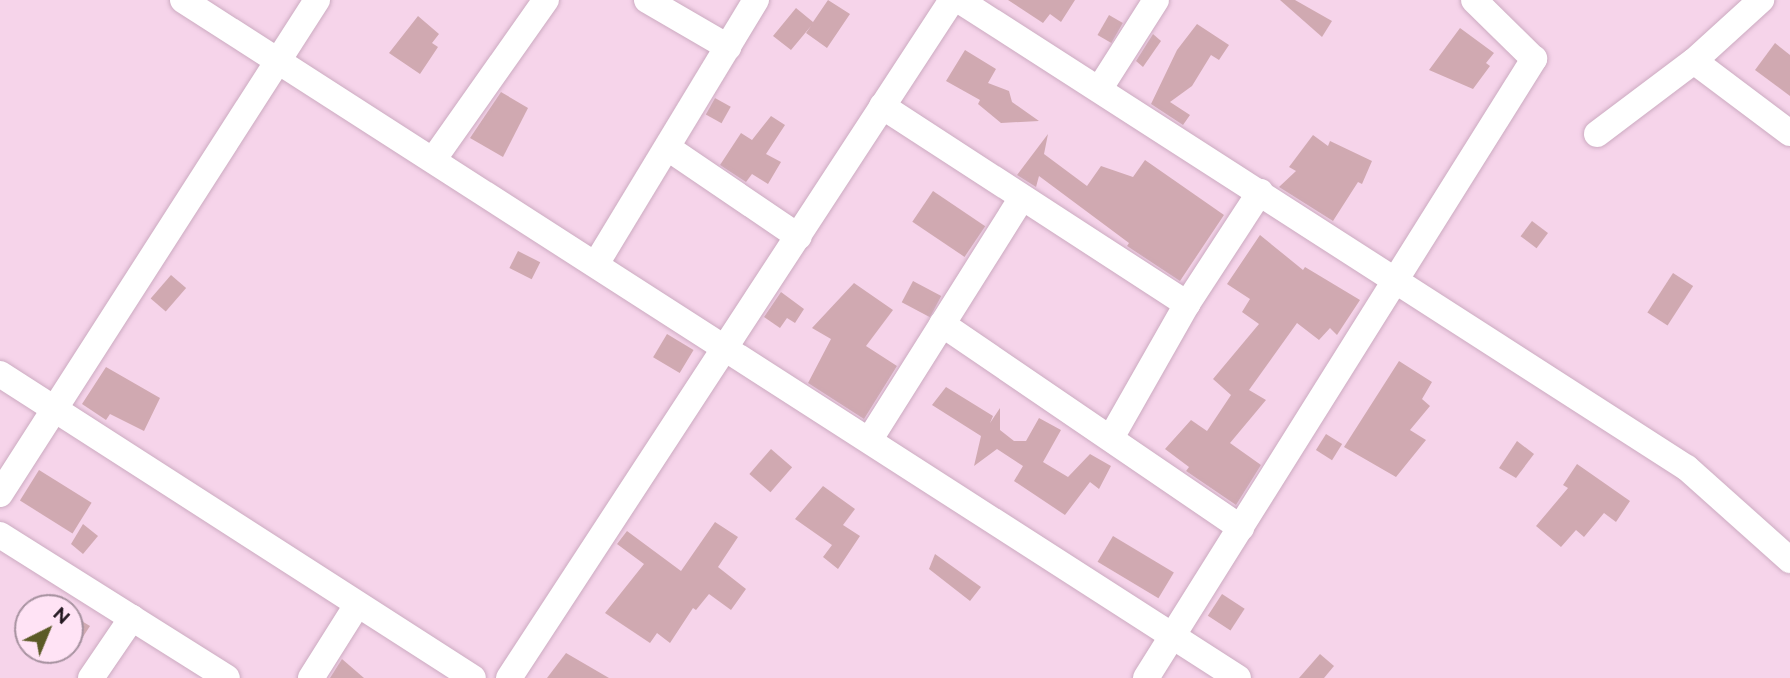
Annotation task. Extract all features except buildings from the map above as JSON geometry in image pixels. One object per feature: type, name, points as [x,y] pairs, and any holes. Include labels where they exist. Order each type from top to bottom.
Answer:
[{"type":"street","points":[[183,0],[1174,634],[1238,678]]},
{"type":"street","points":[[0,494],[53,407],[317,0]]},
{"type":"street","points":[[433,160],[546,0]]},
{"type":"street","points":[[648,0],[728,47]]},
{"type":"street","points":[[596,264],[756,0]]},
{"type":"street","points":[[509,678],[728,348],[952,0]]},
{"type":"street","points":[[959,0],[1100,88],[1687,468],[1790,560]]},
{"type":"street","points":[[1100,88],[1156,0]]},
{"type":"street","points":[[1146,678],[1398,281],[1534,59],[1474,0]]},
{"type":"street","points":[[1597,134],[1694,61],[1761,0]]},
{"type":"street","points":[[1694,61],[1790,133]]},
{"type":"street","points":[[882,106],[1021,199],[1187,304]]},
{"type":"street","points":[[668,148],[799,237]]},
{"type":"street","points":[[1112,436],[1187,304],[1261,192]]},
{"type":"street","points":[[870,439],[1021,199]]},
{"type":"street","points":[[942,324],[1112,436],[1241,528]]},
{"type":"street","points":[[0,374],[473,678]]},
{"type":"street","points":[[0,535],[227,678]]},
{"type":"street","points":[[311,678],[357,605]]},
{"type":"street","points":[[92,678],[132,618]]}]
